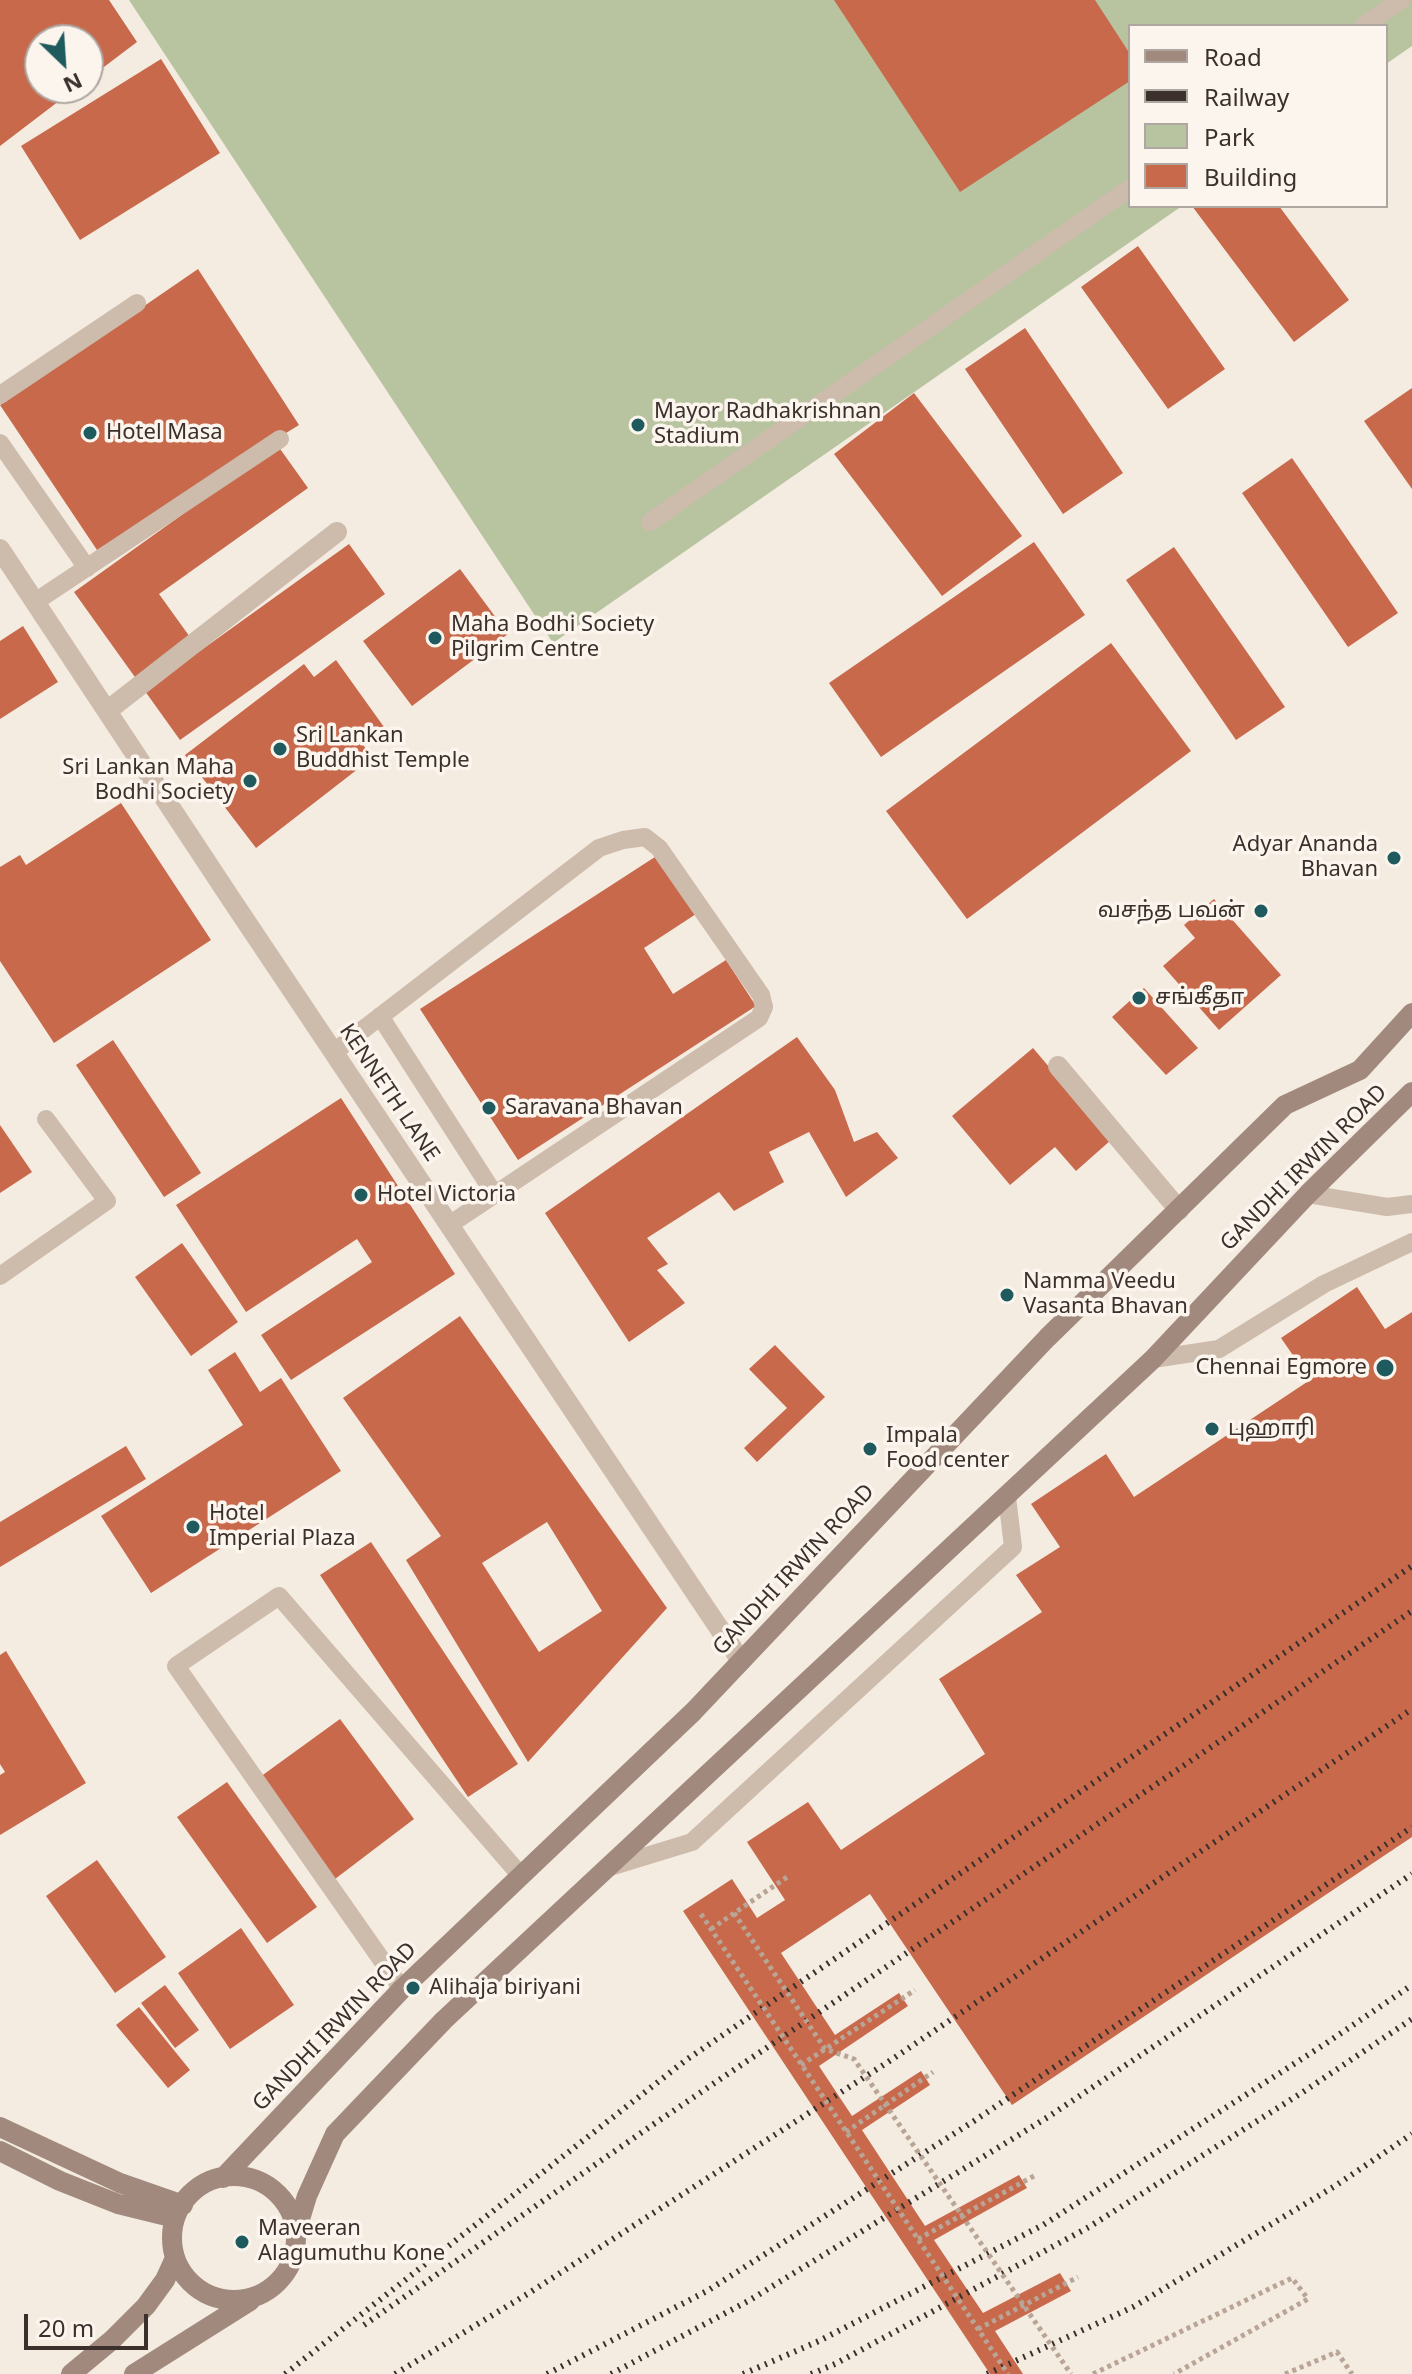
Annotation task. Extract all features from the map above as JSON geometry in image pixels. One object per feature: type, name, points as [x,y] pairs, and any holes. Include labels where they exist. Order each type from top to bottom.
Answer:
[{"type":"main road","name":"GANDHI IRWIN ROAD","points":[[223,2178],[402,1989],[693,1712],[1047,1338],[1285,1105],[1360,1070],[1412,1013]]},
{"type":"main road","name":"GANDHI IRWIN ROAD","points":[[296,2232],[307,2196],[335,2134],[444,2020],[1153,1359],[1308,1194],[1409,1100]]},
{"type":"main road","points":[[0,2127],[179,2211]]},
{"type":"main road","points":[[0,2151],[60,2181],[118,2204],[179,2211]]},
{"type":"main road","points":[[134,2374],[274,2286],[287,2271],[295,2252],[296,2232],[290,2212],[279,2195],[262,2182],[241,2177],[223,2178],[202,2186],[179,2211],[172,2239],[175,2258],[185,2276],[199,2290],[217,2298],[237,2300],[257,2296]]},
{"type":"main road","points":[[71,2374],[146,2306],[165,2280],[175,2258]]},
{"type":"street","points":[[107,711],[337,532]]},
{"type":"street","name":"KENNETH LANE","points":[[0,549],[741,1661]]},
{"type":"street","points":[[1058,1066],[1179,1210]]},
{"type":"lane","points":[[1366,24],[1401,0]]},
{"type":"lane","points":[[650,522],[1128,189]]},
{"type":"lane","points":[[0,395],[137,303]]},
{"type":"lane","points":[[35,602],[280,439]]},
{"type":"lane","points":[[0,443],[87,568]]},
{"type":"lane","points":[[334,1052],[599,848],[645,837],[659,848],[761,995],[764,1007],[759,1018],[449,1225]]},
{"type":"lane","points":[[380,1016],[495,1195]]},
{"type":"lane","points":[[0,1276],[107,1201],[46,1119]]},
{"type":"lane","points":[[1308,1194],[1387,1207],[1412,1204]]},
{"type":"lane","points":[[1153,1359],[1219,1349],[1324,1284],[1412,1242]]},
{"type":"lane","points":[[607,1868],[692,1842],[1013,1547],[1007,1497]]},
{"type":"lane","points":[[402,1989],[176,1666],[279,1596],[521,1876]]},
{"type":"path","points":[[711,1929],[790,1875]]},
{"type":"path","points":[[734,1913],[825,2049],[854,2059],[1071,2374]]},
{"type":"path","points":[[701,1914],[1008,2374]]},
{"type":"path","points":[[801,2065],[915,1990]]},
{"type":"path","points":[[846,2132],[933,2072]]},
{"type":"path","points":[[918,2239],[1034,2176]]},
{"type":"path","points":[[978,2329],[1078,2277]]},
{"type":"path","points":[[1093,2374],[1292,2278],[1308,2299],[1174,2374]]},
{"type":"path","points":[[1285,2374],[1337,2352],[1352,2374]]},
{"type":"green space","name":"Mayor Radhakrishnan Stadium","points":[[129,0],[1412,0],[1412,46],[1388,63],[1388,24],[1128,24],[1128,208],[1179,208],[553,643]]},
{"type":"building","points":[[0,0],[109,0],[137,42],[104,67],[104,24],[24,24],[24,104],[55,104],[0,146]]},
{"type":"building","points":[[834,0],[1095,0],[1128,51],[1128,82],[960,192]]},
{"type":"building","points":[[161,59],[220,153],[80,240],[21,146],[89,104],[104,104],[104,94]]},
{"type":"building","points":[[1194,208],[1280,208],[1349,300],[1294,342]]},
{"type":"building","points":[[1138,246],[1225,369],[1168,409],[1081,287]]},
{"type":"building","points":[[198,269],[299,425],[97,550],[0,405]]},
{"type":"building","points":[[1025,328],[1123,473],[1063,514],[965,369]]},
{"type":"building","points":[[1412,388],[1412,489],[1364,421]]},
{"type":"building","points":[[914,393],[1022,536],[942,596],[834,454]]},
{"type":"building","points":[[278,446],[308,488],[159,594],[200,651],[349,544],[385,594],[180,740],[74,592]]},
{"type":"building","points":[[1292,458],[1398,613],[1348,647],[1242,493]]},
{"type":"building","points":[[1034,542],[1085,615],[881,757],[829,683]]},
{"type":"building","points":[[1174,547],[1285,707],[1236,740],[1126,580]]},
{"type":"building","name":"Maha Bodhi Society Pilgrim Centre","points":[[460,569],[508,634],[412,706],[363,641]]},
{"type":"building","points":[[23,626],[58,682],[0,719],[0,641]]},
{"type":"building","points":[[1111,643],[1191,751],[967,919],[886,811]]},
{"type":"building","name":"Sri Lankan Buddhist Temple","points":[[336,660],[384,727],[362,743],[372,758],[256,848],[185,755],[304,664],[314,677]]},
{"type":"building","points":[[121,803],[211,940],[54,1043],[0,961],[0,867],[20,855],[26,865]]},
{"type":"building","points":[[658,855],[696,914],[644,948],[673,994],[726,960],[756,1006],[518,1160],[420,1009]]},
{"type":"building","points":[[1214,899],[1281,975],[1219,1030],[1163,966],[1195,938],[1184,925]]},
{"type":"building","points":[[1144,988],[1198,1048],[1166,1075],[1112,1017]]},
{"type":"building","points":[[797,1037],[835,1090],[854,1142],[877,1132],[898,1158],[846,1197],[809,1132],[769,1152],[784,1182],[734,1211],[719,1192],[647,1238],[668,1264],[657,1270],[685,1303],[629,1342],[545,1213]]},
{"type":"building","points":[[113,1040],[201,1173],[164,1197],[76,1065]]},
{"type":"building","points":[[1033,1048],[1111,1140],[1076,1171],[1055,1147],[1010,1185],[952,1116]]},
{"type":"building","points":[[341,1098],[455,1274],[291,1380],[261,1335],[372,1262],[357,1239],[246,1312],[176,1205]]},
{"type":"building","points":[[0,1125],[32,1172],[0,1193]]},
{"type":"building","points":[[182,1243],[238,1322],[191,1356],[135,1277]]},
{"type":"building","points":[[1357,1287],[1385,1329],[1412,1312],[1412,1837],[1012,2105],[870,1894],[781,1953],[835,2035],[899,1993],[908,2006],[819,2066],[852,2116],[921,2071],[930,2085],[862,2130],[925,2226],[1019,2175],[1027,2188],[934,2240],[983,2313],[1060,2273],[1071,2291],[995,2331],[1023,2374],[990,2374],[683,1911],[732,1879],[757,1918],[785,1900],[747,1842],[808,1802],[841,1850],[985,1754],[939,1679],[1042,1612],[1016,1575],[1060,1547],[1031,1504],[1106,1454],[1134,1497],[1310,1380],[1281,1338]]},
{"type":"building","points":[[460,1316],[667,1608],[528,1762],[406,1560],[441,1536],[343,1398]],"holes":[[[547,1522],[602,1611],[539,1652],[482,1563]]]},
{"type":"building","points":[[775,1345],[825,1397],[757,1462],[744,1448],[787,1408],[749,1369]]},
{"type":"building","points":[[235,1352],[260,1392],[281,1378],[341,1471],[151,1593],[101,1516],[243,1425],[208,1370]]},
{"type":"building","points":[[126,1446],[146,1479],[0,1567],[0,1522]]},
{"type":"building","points":[[371,1542],[518,1764],[468,1797],[320,1575]]},
{"type":"building","points":[[6,1651],[86,1783],[0,1835],[0,1775],[5,1772],[0,1764],[0,1655]]},
{"type":"building","points":[[340,1719],[414,1819],[335,1879],[260,1777]]},
{"type":"building","points":[[227,1782],[317,1907],[267,1943],[177,1817]]},
{"type":"building","points":[[97,1860],[166,1957],[115,1993],[46,1896]]},
{"type":"building","points":[[241,1928],[294,2005],[230,2049],[178,1973]]},
{"type":"building","points":[[165,1985],[199,2030],[175,2048],[141,2003]]},
{"type":"building","points":[[139,2007],[190,2070],[168,2088],[116,2025]]},
{"type":"railway","points":[[285,2374],[686,2060],[1412,1566]]},
{"type":"railway","points":[[364,2325],[651,2126],[1412,1611]]},
{"type":"railway","points":[[395,2374],[529,2293],[888,2062],[1412,1709]]},
{"type":"railway","points":[[547,2374],[707,2291],[974,2121],[1412,1827]]},
{"type":"railway","points":[[611,2374],[750,2300],[1048,2117],[1412,1874]]},
{"type":"railway","points":[[743,2374],[819,2341],[1043,2225],[1412,1985]]},
{"type":"railway","points":[[811,2374],[1089,2227],[1412,2019]]},
{"type":"railway","points":[[987,2374],[1133,2307],[1335,2186],[1412,2134]]},
{"type":"place","name":"Mayor Radhakrishnan Stadium","points":[[638,425]]},
{"type":"place","name":"Hotel Masa","points":[[90,433]]},
{"type":"place","name":"Maha Bodhi Society Pilgrim Centre","points":[[435,638]]},
{"type":"place","name":"Sri Lankan Buddhist Temple","points":[[280,749]]},
{"type":"place","name":"Sri Lankan Maha Bodhi Society","points":[[250,781]]},
{"type":"place","name":"Adyar Ananda Bhavan","points":[[1394,858]]},
{"type":"place","name":"வசந்த பவன்","points":[[1261,911]]},
{"type":"place","name":"சங்கீதா","points":[[1139,998]]},
{"type":"place","name":"Saravana Bhavan","points":[[489,1108]]},
{"type":"place","name":"Hotel Victoria","points":[[361,1195]]},
{"type":"place","name":"Namma Veedu Vasanta Bhavan","points":[[1007,1295]]},
{"type":"place","name":"Chennai Egmore","points":[[1385,1368]]},
{"type":"place","name":"புஹாரி","points":[[1212,1429]]},
{"type":"place","name":"Impala Food center","points":[[870,1449]]},
{"type":"place","name":"Hotel Imperial Plaza","points":[[193,1527]]},
{"type":"place","name":"Alihaja biriyani","points":[[413,1988]]},
{"type":"place","name":"Maveeran Alagumuthu Kone","points":[[242,2242]]}]
